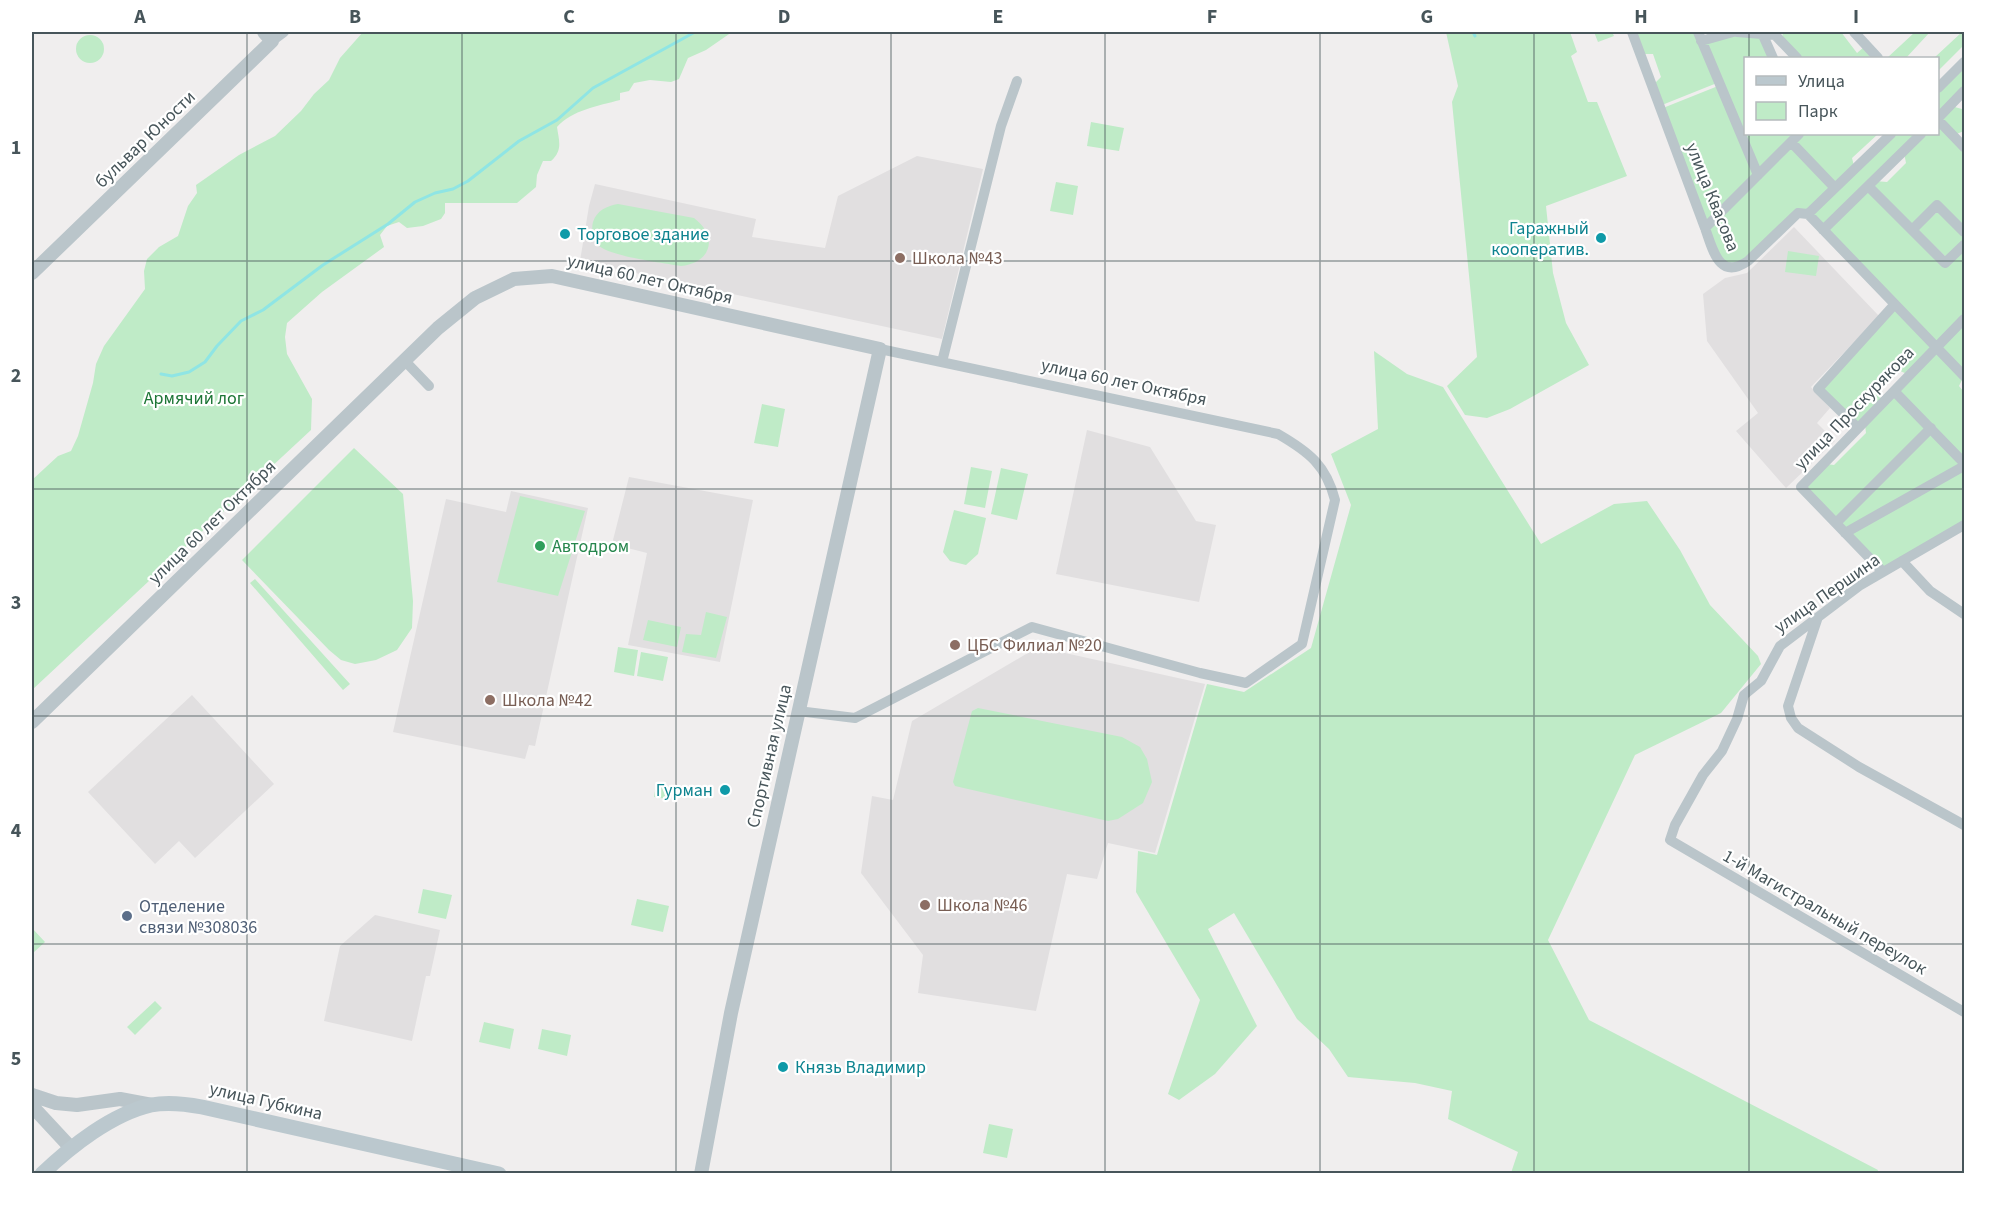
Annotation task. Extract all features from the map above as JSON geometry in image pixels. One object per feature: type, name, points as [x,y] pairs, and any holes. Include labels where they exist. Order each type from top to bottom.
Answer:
[{"type":"main road","name":"улица Губкина","points":[[42,1173],[71,1148],[104,1126],[132,1112],[152,1105],[182,1104],[499,1173]]},
{"type":"street","name":"бульвар Юности","points":[[32,273],[268,36],[284,32]]},
{"type":"street","name":"улица Квасова","points":[[1632,32],[1716,258],[1723,266],[1738,268],[1798,213],[1808,214]]},
{"type":"street","points":[[1758,175],[1699,36],[1735,32],[1775,35],[1796,57]]},
{"type":"street","points":[[1854,32],[1876,57]]},
{"type":"street","points":[[1762,33],[1773,57]]},
{"type":"street","points":[[1939,87],[1965,62]]},
{"type":"street","points":[[942,362],[1000,126],[1017,81]]},
{"type":"street","points":[[1939,118],[1965,91]]},
{"type":"street","points":[[1939,120],[1965,147]]},
{"type":"street","points":[[1705,228],[1798,135]]},
{"type":"street","points":[[1890,135],[1808,214],[1965,376]]},
{"type":"street","points":[[1823,230],[1920,135]]},
{"type":"street","points":[[1791,142],[1835,188]]},
{"type":"street","points":[[1868,186],[1945,263],[1965,245]]},
{"type":"street","points":[[1912,230],[1937,205],[1965,232]]},
{"type":"street","name":"улица 60 лет Октября","points":[[32,722],[438,328],[475,298],[514,279],[552,276],[1278,434],[1303,448],[1323,470],[1331,484],[1335,500],[1302,644],[1246,683],[1200,673],[1032,627],[855,718],[798,711]]},
{"type":"street","points":[[1858,428],[1818,389],[1894,305]]},
{"type":"street","name":"улица Проскурякова","points":[[1883,572],[1800,487],[1965,319]]},
{"type":"street","name":"Спортивная улица","points":[[701,1173],[732,1006],[880,349]]},
{"type":"street","points":[[404,360],[429,386]]},
{"type":"street","points":[[1845,533],[1965,464],[1894,391]]},
{"type":"street","points":[[1836,523],[1931,428]]},
{"type":"street","name":"улица Першина","points":[[1670,840],[1674,825],[1703,775],[1722,751],[1737,719],[1744,695],[1761,681],[1780,646],[1859,586],[1965,525]]},
{"type":"street","points":[[1902,561],[1930,591],[1965,614]]},
{"type":"street","points":[[1818,616],[1788,706],[1791,718],[1798,728],[1859,767],[1965,825]]},
{"type":"street","name":"1-й Магистральный переулок","points":[[1670,840],[1965,1012]]},
{"type":"street","points":[[32,1095],[56,1103],[77,1105],[120,1099],[152,1105]]},
{"type":"street","points":[[32,1106],[71,1148]]},
{"type":"shaded area","points":[[917,156],[983,169],[942,339],[580,261],[595,184],[756,219],[752,237],[825,248],[838,196]]},
{"type":"shaded area","points":[[1794,227],[1879,316],[1811,387],[1830,408],[1817,423],[1835,441],[1786,488],[1736,431],[1758,413],[1707,341],[1703,294],[1725,278],[1747,273]]},
{"type":"shaded area","points":[[1087,430],[1150,447],[1196,521],[1216,525],[1199,602],[1056,574]]},
{"type":"shaded area","points":[[629,477],[753,500],[720,662],[628,645],[647,553],[612,544]]},
{"type":"shaded area","points":[[511,491],[588,508],[535,746],[529,745],[525,759],[393,732],[446,499],[506,512]]},
{"type":"shaded area","points":[[1038,647],[1205,684],[1155,853],[1108,843],[1097,879],[1067,874],[1036,1011],[918,993],[923,955],[861,873],[872,796],[893,800],[912,721]]},
{"type":"shaded area","points":[[192,695],[274,784],[195,858],[179,841],[155,864],[88,792]]},
{"type":"shaded area","points":[[375,915],[440,930],[430,976],[426,976],[412,1041],[324,1021],[340,946]]},
{"type":"green space","name":"Армячий лог","points":[[363,32],[732,32],[706,50],[688,58],[679,79],[671,82],[650,80],[634,83],[629,91],[620,93],[620,100],[586,109],[563,121],[557,127],[559,145],[555,157],[551,161],[543,161],[537,175],[536,187],[517,203],[445,203],[445,213],[441,219],[423,226],[407,228],[399,222],[387,226],[380,235],[384,247],[322,292],[287,323],[285,337],[287,354],[312,399],[311,430],[32,690],[32,480],[58,456],[71,451],[78,436],[96,364],[104,346],[145,289],[144,271],[147,259],[159,247],[178,236],[188,206],[197,193],[196,185],[239,155],[275,136],[329,80],[340,58]]},
{"type":"green space","points":[[1446,32],[1570,32],[1577,52],[1571,56],[1588,102],[1597,102],[1627,176],[1546,206],[1553,273],[1566,323],[1589,365],[1510,409],[1487,418],[1465,415],[1447,386],[1477,357],[1452,102],[1458,86]]},
{"type":"green space","points":[[1594,32],[1612,32],[1614,36],[1598,42]]},
{"type":"green space","points":[[1635,32],[1696,32],[1717,83],[1662,105],[1654,84],[1661,77],[1653,54],[1643,54]]},
{"type":"green space","points":[[1783,32],[1841,32],[1857,53],[1864,47],[1873,57],[1799,57],[1782,39]]},
{"type":"green space","points":[[1915,32],[1930,32],[1907,57],[1888,57]]},
{"type":"green space","points":[[1964,32],[1964,45],[1939,70],[1939,57],[1935,57]]},
{"type":"green space","points":[[1734,33],[1761,35],[1770,57],[1744,57],[1744,135],[1796,135],[1758,172],[1704,42]]},
{"type":"green space","points":[[90,35],[100,39],[104,49],[100,59],[90,63],[80,59],[76,49],[80,39]]},
{"type":"green space","points":[[1964,64],[1964,89],[1939,114],[1939,89]]},
{"type":"green space","points":[[1718,86],[1756,174],[1706,223],[1663,108]]},
{"type":"green space","points":[[1951,106],[1962,109],[1964,106],[1964,131],[1954,135],[1939,118]]},
{"type":"green space","points":[[1091,122],[1124,128],[1119,151],[1087,146]]},
{"type":"green space","points":[[1939,124],[1964,150],[1964,231],[1936,203],[1911,227],[1870,186],[1875,181],[1887,182],[1906,163],[1904,153],[1923,135],[1939,135]]},
{"type":"green space","points":[[1803,135],[1877,135],[1852,158],[1854,166],[1835,184],[1795,142]]},
{"type":"green space","points":[[1892,135],[1918,135],[1823,228],[1811,214]]},
{"type":"green space","points":[[1791,146],[1832,188],[1747,260],[1724,264],[1708,227]]},
{"type":"green space","points":[[1056,182],[1078,186],[1073,215],[1050,211]]},
{"type":"green space","points":[[1868,188],[1945,264],[1964,246],[1964,316],[1936,345],[1825,230]]},
{"type":"green space","points":[[618,204],[694,218],[707,233],[709,241],[705,255],[691,264],[681,266],[636,258],[604,249],[595,240],[592,231],[593,222],[603,209]]},
{"type":"green space","points":[[1936,213],[1941,213],[1963,236],[1964,240],[1946,257],[1919,231],[1919,228]]},
{"type":"green space","points":[[1788,251],[1819,256],[1816,276],[1785,272]]},
{"type":"green space","points":[[1894,308],[1933,347],[1907,374],[1898,370],[1877,392],[1882,400],[1858,424],[1821,389]]},
{"type":"green space","points":[[1964,321],[1964,373],[1939,347]]},
{"type":"green space","points":[[1374,351],[1407,374],[1443,387],[1541,544],[1614,504],[1647,501],[1680,550],[1710,605],[1758,656],[1761,664],[1721,713],[1635,755],[1548,940],[1589,1020],[1878,1170],[1877,1173],[1511,1173],[1518,1152],[1448,1119],[1452,1091],[1415,1083],[1348,1077],[1329,1049],[1297,1019],[1234,913],[1208,929],[1257,1026],[1215,1074],[1179,1100],[1168,1094],[1200,1000],[1136,892],[1138,851],[1157,855],[1207,684],[1244,692],[1311,648],[1351,505],[1331,454],[1378,429]]},
{"type":"green space","points":[[1937,351],[1963,378],[1959,386],[1964,392],[1964,459],[1898,391]]},
{"type":"green space","points":[[1895,394],[1928,428],[1836,520],[1804,487],[1826,464],[1834,465],[1866,433],[1865,425]]},
{"type":"green space","points":[[762,404],[785,409],[778,447],[754,443]]},
{"type":"green space","points":[[1931,434],[1962,464],[1845,529],[1839,524]]},
{"type":"green space","points":[[354,448],[403,494],[413,601],[412,628],[397,650],[376,660],[355,664],[341,660],[329,650],[242,560]]},
{"type":"green space","points":[[971,467],[992,471],[985,508],[964,504]]},
{"type":"green space","points":[[1001,468],[1028,474],[1017,520],[991,514]]},
{"type":"green space","points":[[1964,469],[1964,522],[1883,569],[1848,533]]},
{"type":"green space","name":"Автодром","points":[[520,496],[585,511],[558,596],[497,582]]},
{"type":"green space","points":[[954,510],[986,518],[978,554],[966,565],[950,561],[943,552]]},
{"type":"green space","points":[[255,579],[350,684],[343,690],[250,583]]},
{"type":"green space","points":[[706,612],[727,617],[716,658],[682,652],[686,634],[701,635]]},
{"type":"green space","points":[[648,620],[681,627],[677,647],[643,640]]},
{"type":"green space","points":[[618,647],[638,650],[634,676],[614,672]]},
{"type":"green space","points":[[641,652],[668,657],[663,681],[637,676]]},
{"type":"green space","points":[[978,708],[1122,737],[1140,747],[1147,759],[1152,782],[1143,803],[1118,819],[1108,821],[955,786],[953,782],[972,711]]},
{"type":"green space","points":[[656,785],[670,787],[666,799],[654,797]]},
{"type":"green space","points":[[423,889],[452,895],[446,919],[418,913]]},
{"type":"green space","points":[[637,899],[669,906],[663,932],[631,925]]},
{"type":"green space","points":[[32,928],[45,942],[33,953],[32,952]]},
{"type":"green space","points":[[155,1001],[162,1008],[135,1035],[127,1027]]},
{"type":"green space","points":[[484,1022],[514,1029],[510,1049],[479,1042]]},
{"type":"green space","points":[[542,1029],[571,1035],[567,1056],[538,1049]]},
{"type":"green space","points":[[989,1124],[1013,1129],[1007,1158],[983,1153]]},
{"type":"waterway","points":[[161,374],[172,376],[189,372],[205,362],[241,321],[263,310],[323,265],[388,224],[415,202],[435,193],[453,189],[468,181],[519,141],[557,120],[593,88],[695,32]]},
{"type":"waterway","points":[[1473,32],[1475,36]]},
{"type":"place","name":"Торговое здание","points":[[565,234]]},
{"type":"place","name":"Гаражный кооператив.","points":[[1601,238]]},
{"type":"place","name":"Школа №43","points":[[900,258]]},
{"type":"place","name":"Автодром","points":[[540,546]]},
{"type":"place","name":"ЦБС Филиал №20","points":[[955,645]]},
{"type":"place","name":"Школа №42","points":[[490,700]]},
{"type":"place","name":"Гурман","points":[[725,790]]},
{"type":"place","name":"Школа №46","points":[[925,905]]},
{"type":"place","name":"Отделение связи №308036","points":[[127,916]]},
{"type":"place","name":"Князь Владимир","points":[[783,1067]]}]
